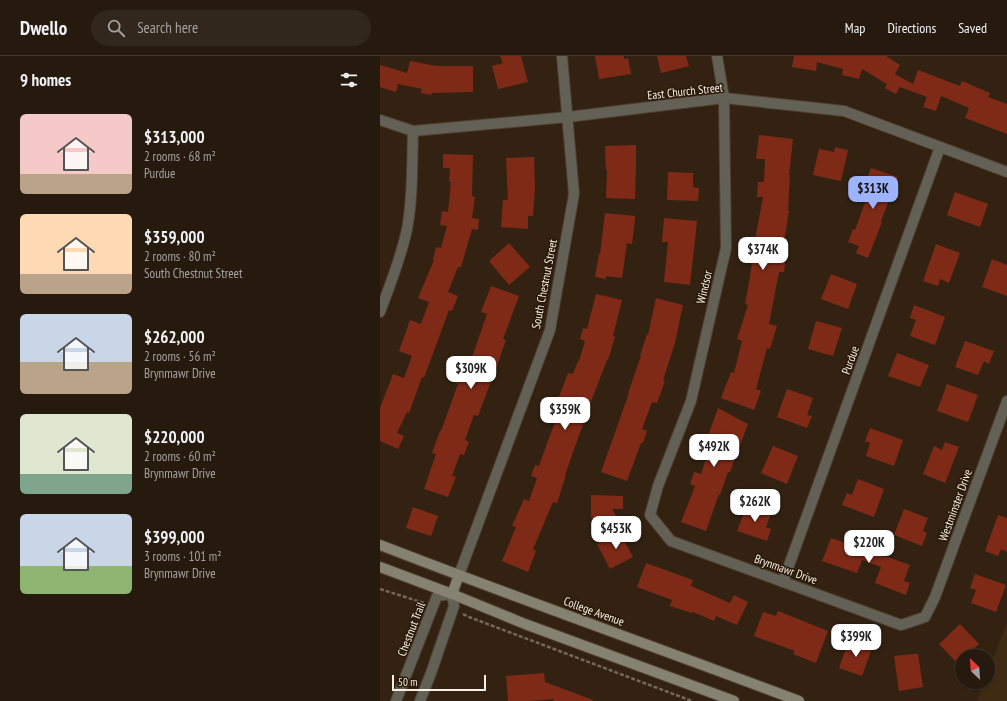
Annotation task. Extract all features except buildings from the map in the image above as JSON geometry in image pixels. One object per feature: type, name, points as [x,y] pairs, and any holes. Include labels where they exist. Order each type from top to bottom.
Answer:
[{"type":"main road","name":"College Avenue","points":[[380,545],[799,701]]},
{"type":"main road","points":[[380,567],[452,594],[525,624],[734,701]]},
{"type":"main road","points":[[452,594],[459,575]]},
{"type":"street","name":"South Chestnut Street","points":[[459,575],[550,330],[574,194],[562,56]]},
{"type":"street","name":"Windsor","points":[[650,515],[658,486],[691,401],[726,248],[724,98],[717,56]]},
{"type":"street","name":"East Church Street","points":[[380,120],[413,131],[568,117],[724,98],[844,111],[1007,172]]},
{"type":"street","points":[[380,312],[402,251],[407,230],[410,210],[413,131]]},
{"type":"street","name":"Purdue","points":[[783,582],[940,147]]},
{"type":"street","name":"Westminster Drive","points":[[925,617],[935,597],[1007,401]]},
{"type":"street","name":"Brynmawr Drive","points":[[650,515],[671,541],[901,625],[925,617]]},
{"type":"street","points":[[420,701],[454,606],[452,594]]},
{"type":"street","name":"Chestnut Trail","points":[[396,701],[437,596],[452,594]]},
{"type":"path","points":[[380,589],[424,603],[434,604]]},
{"type":"path","points":[[452,610],[692,701]]},
{"type":"shaded area","points":[[1007,622],[1007,701],[977,701],[981,689],[995,689],[995,654]]}]
